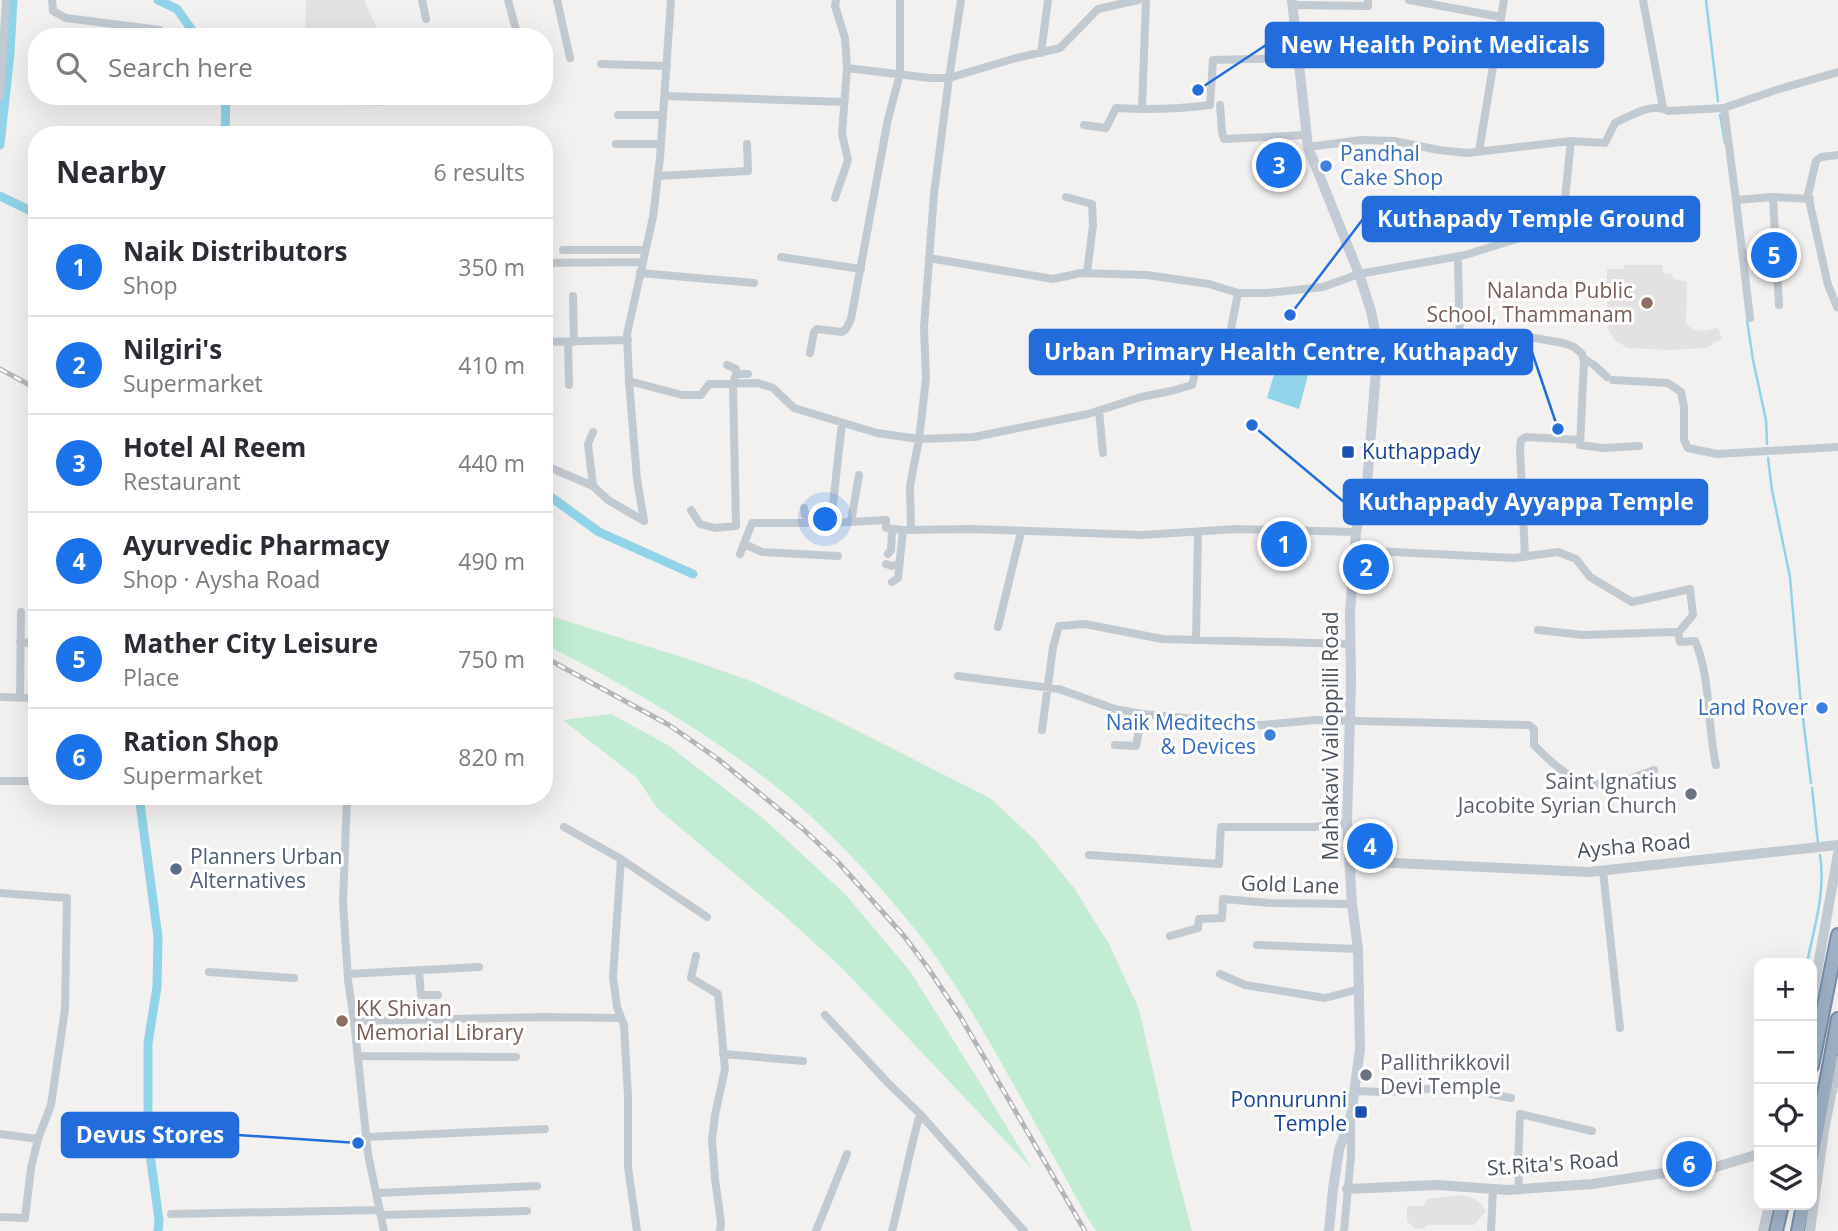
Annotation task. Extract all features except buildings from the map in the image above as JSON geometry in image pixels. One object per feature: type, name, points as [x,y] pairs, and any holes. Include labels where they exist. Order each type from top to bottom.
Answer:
[{"type":"highway","points":[[1817,1041],[1838,935]]},
{"type":"highway","points":[[1817,1147],[1825,1130],[1838,1019]]},
{"type":"highway","points":[[1776,1231],[1781,1210]]},
{"type":"highway","points":[[1798,1231],[1802,1210]]},
{"type":"main road","name":"Mahakavi Vailoppilli Road","points":[[1292,3],[1307,141],[1359,274],[1371,311],[1378,346],[1367,484],[1356,532],[1350,613],[1347,822],[1358,949],[1360,1049],[1351,1115],[1339,1150],[1329,1231]]},
{"type":"street","points":[[0,96],[6,0]]},
{"type":"street","points":[[52,0],[53,11],[66,18],[144,28]]},
{"type":"street","points":[[422,0],[426,19]]},
{"type":"street","points":[[508,0],[516,28]]},
{"type":"street","points":[[557,0],[570,58]]},
{"type":"street","points":[[553,469],[593,486],[608,500],[645,522],[637,479],[628,340],[653,217],[671,0]]},
{"type":"street","points":[[835,198],[848,160],[842,134],[847,68],[845,38],[835,6],[836,0]]},
{"type":"street","points":[[810,353],[814,331],[817,329],[842,332],[851,320],[888,119],[900,74],[900,0]]},
{"type":"street","points":[[892,582],[898,578],[919,439],[926,379],[924,327],[934,194],[961,0]]},
{"type":"street","points":[[1041,53],[1048,0]]},
{"type":"street","points":[[847,68],[949,78],[1060,48],[1098,9],[1138,0]]},
{"type":"street","points":[[1142,109],[1146,0]]},
{"type":"street","points":[[1292,3],[1368,6],[1368,0]]},
{"type":"street","points":[[1409,0],[1501,17]]},
{"type":"street","points":[[1479,151],[1504,0]]},
{"type":"street","points":[[1643,0],[1663,108]]},
{"type":"street","points":[[1084,125],[1107,128],[1116,108],[1210,105],[1213,60],[1297,58]]},
{"type":"street","points":[[601,64],[667,66]]},
{"type":"street","points":[[1220,105],[1224,139],[1394,141],[1467,153],[1571,141],[1605,143],[1615,122],[1650,108],[1663,108],[1668,111],[1724,108],[1838,72]]},
{"type":"street","points":[[664,96],[844,102]]},
{"type":"street","points":[[1724,108],[1750,318]]},
{"type":"street","points":[[618,116],[663,115]]},
{"type":"street","points":[[929,258],[1053,279],[1087,274],[1147,275],[1209,284],[1238,293],[1268,293],[1323,287],[1359,274],[1465,255],[1562,227],[1571,141]]},
{"type":"street","points":[[616,144],[661,144]]},
{"type":"street","points":[[658,176],[748,171],[747,144]]},
{"type":"street","points":[[1837,307],[1828,285],[1808,195],[1816,161],[1821,157],[1838,155]]},
{"type":"street","points":[[1066,197],[1092,204],[1093,225],[1087,274]]},
{"type":"street","points":[[1737,200],[1773,197],[1810,199]]},
{"type":"street","points":[[1773,197],[1779,305]]},
{"type":"street","points":[[563,250],[645,250]]},
{"type":"street","points":[[780,257],[861,269]]},
{"type":"street","points":[[553,263],[643,262]]},
{"type":"street","points":[[1458,263],[1460,344]]},
{"type":"street","points":[[640,273],[754,283]]},
{"type":"street","points":[[629,381],[681,395],[701,395],[709,384],[758,383],[773,388],[794,408],[877,433],[919,439],[974,437],[1088,414],[1141,397],[1192,385],[1198,361],[1223,354],[1238,293]]},
{"type":"street","points":[[569,385],[573,296]]},
{"type":"street","points":[[1378,346],[1460,344],[1525,335],[1574,347],[1582,354],[1584,361],[1580,445],[1604,448],[1639,446]]},
{"type":"street","points":[[553,342],[628,340]]},
{"type":"street","points":[[1583,358],[1610,379],[1668,383],[1681,392],[1684,440],[1688,447],[1717,454],[1838,447]]},
{"type":"street","points":[[727,365],[736,369],[733,384],[736,526]]},
{"type":"street","points":[[736,374],[748,374]]},
{"type":"street","points":[[1099,411],[1103,453]]},
{"type":"street","points":[[831,523],[842,423]]},
{"type":"street","points":[[593,432],[588,444],[593,486]]},
{"type":"street","points":[[1525,557],[1521,440],[1526,437],[1580,440]]},
{"type":"street","points":[[851,522],[859,475]]},
{"type":"street","points":[[804,508],[805,515],[832,513]]},
{"type":"street","points":[[691,510],[700,524],[715,528],[736,526],[748,533]]},
{"type":"street","points":[[740,554],[752,523],[886,520],[886,528],[907,530],[972,529],[1142,535],[1237,529],[1356,532]]},
{"type":"street","points":[[888,554],[891,550],[892,529]]},
{"type":"street","points":[[998,627],[1021,532]]},
{"type":"street","points":[[1196,640],[1198,532]]},
{"type":"street","points":[[744,544],[762,552],[838,556]]},
{"type":"street","points":[[1354,550],[1514,558],[1558,552],[1576,559],[1590,577],[1632,602],[1690,589],[1693,615],[1678,633]]},
{"type":"street","points":[[886,565],[899,564]]},
{"type":"street","points":[[20,698],[21,611]]},
{"type":"street","points":[[1042,730],[1053,647],[1059,626],[1085,624],[1162,639],[1350,644]]},
{"type":"street","points":[[1538,630],[1583,635],[1651,631],[1678,633]]},
{"type":"street","points":[[1678,633],[1680,642],[1695,641],[1697,645],[1707,692],[1716,765]]},
{"type":"street","points":[[20,642],[28,642]]},
{"type":"street","points":[[958,676],[1048,686],[1115,709],[1142,714],[1261,725],[1316,720],[1529,725],[1534,729],[1534,745],[1549,761],[1576,780],[1597,785],[1622,782],[1654,769]]},
{"type":"street","points":[[0,697],[28,698]]},
{"type":"street","points":[[1115,745],[1136,746],[1142,714]]},
{"type":"street","points":[[0,780],[28,781]]},
{"type":"street","points":[[347,805],[343,903],[348,974],[368,1153],[384,1231]]},
{"type":"street","points":[[1089,855],[1219,864],[1221,827],[1314,827],[1347,822]]},
{"type":"street","points":[[564,827],[621,859],[707,917]]},
{"type":"street","name":"Aysha Road","points":[[1350,861],[1603,872],[1838,845]]},
{"type":"street","points":[[1817,971],[1838,853]]},
{"type":"street","points":[[621,859],[613,977],[617,1007],[624,1025],[629,1176],[637,1231]]},
{"type":"street","points":[[1603,872],[1620,1028]]},
{"type":"street","points":[[0,893],[67,898],[65,1009],[51,1105],[38,1139],[31,1168],[25,1218],[0,1217]]},
{"type":"street","name":"Gold Lane","points":[[1170,936],[1198,928],[1199,919],[1222,918],[1223,899],[1270,903],[1352,904]]},
{"type":"street","points":[[1257,945],[1358,949]]},
{"type":"street","points":[[696,956],[691,978],[718,994],[725,1069],[712,1140],[720,1231]]},
{"type":"street","points":[[348,974],[479,967]]},
{"type":"street","points":[[419,971],[421,995],[438,995]]},
{"type":"street","points":[[209,972],[293,978]]},
{"type":"street","points":[[1220,974],[1245,985],[1325,999],[1360,989]]},
{"type":"street","points":[[825,1015],[920,1114],[1024,1231]]},
{"type":"street","points":[[354,1021],[621,1018]]},
{"type":"street","points":[[723,1054],[803,1061]]},
{"type":"street","points":[[358,1056],[516,1057]]},
{"type":"street","points":[[1811,1231],[1838,1061]]},
{"type":"street","points":[[1355,1091],[1385,1092],[1457,1087],[1511,1098]]},
{"type":"street","points":[[892,1231],[904,1187],[908,1155],[920,1114]]},
{"type":"street","points":[[1519,1189],[1520,1114],[1592,1131]]},
{"type":"street","points":[[1344,1231],[1351,1156],[1351,1115]]},
{"type":"street","points":[[367,1137],[545,1129]]},
{"type":"street","points":[[0,1134],[38,1139]]},
{"type":"street","points":[[816,1231],[847,1154]]},
{"type":"street","name":"St.Rita's Road","points":[[1347,1189],[1437,1185],[1519,1189],[1592,1184],[1709,1169],[1754,1156]]},
{"type":"street","points":[[377,1193],[537,1186]]},
{"type":"street","points":[[1492,1231],[1493,1189]]},
{"type":"street","points":[[1763,1231],[1768,1210]]},
{"type":"street","points":[[172,1214],[527,1211]]},
{"type":"shaded area","points":[[306,0],[364,0],[377,28],[305,28]]},
{"type":"shaded area","name":"Nalanda Public School, Thammanam","points":[[1624,265],[1662,265],[1663,273],[1687,282],[1686,324],[1694,330],[1718,328],[1722,340],[1707,348],[1671,350],[1627,348],[1614,339],[1607,327],[1607,269],[1624,269]]},
{"type":"shaded area","points":[[1462,1195],[1475,1199],[1486,1211],[1474,1225],[1427,1225],[1415,1229],[1407,1221],[1407,1206],[1424,1206],[1426,1199]]},
{"type":"green space","points":[[553,617],[751,681],[830,717],[990,798],[1034,839],[1074,888],[1109,944],[1139,1009],[1192,1231],[1096,1231],[964,1000],[922,938],[890,899],[818,823],[779,789],[665,710],[553,649]]},
{"type":"green space","points":[[611,714],[668,745],[764,819],[846,895],[910,971],[1033,1170],[843,969],[658,809],[637,778],[563,720]]},
{"type":"water","points":[[1279,358],[1310,367],[1299,409],[1267,398]]},
{"type":"waterway","points":[[0,145],[13,0]]},
{"type":"waterway","points":[[158,0],[177,9],[191,28]]},
{"type":"waterway","points":[[1706,0],[1718,101]]},
{"type":"waterway","points":[[225,126],[226,105]]},
{"type":"waterway","points":[[1720,115],[1725,143]]},
{"type":"waterway","points":[[0,196],[28,210]]},
{"type":"waterway","points":[[1747,320],[1766,420],[1767,444]]},
{"type":"waterway","points":[[1768,458],[1790,577],[1811,783]]},
{"type":"waterway","points":[[553,499],[599,532],[693,574]]},
{"type":"waterway","points":[[1812,788],[1818,843]]},
{"type":"waterway","points":[[140,805],[158,937],[157,987],[148,1043],[148,1140],[159,1220],[158,1231]]},
{"type":"waterway","points":[[1808,958],[1820,896],[1820,855]]},
{"type":"railway","points":[[0,369],[28,384]]},
{"type":"railway","points":[[553,662],[669,725],[718,759],[802,828],[838,862],[904,936],[928,968],[960,1016],[1085,1231]]},
{"type":"place","name":"New Health Point Medicals","points":[[1198,90]]},
{"type":"place","name":"Hotel Al Reem","points":[[1279,165]]},
{"type":"place","name":"Pandhal Cake Shop","points":[[1326,166]]},
{"type":"place","name":"Mather City Leisure","points":[[1774,255]]},
{"type":"place","name":"Nalanda Public School, Thammanam","points":[[1647,303]]},
{"type":"place","name":"Kuthapady Temple Ground","points":[[1290,315]]},
{"type":"place","name":"Kuthappady Ayyappa Temple","points":[[1252,425]]},
{"type":"place","name":"Urban Primary Health Centre, Kuthapady","points":[[1558,429]]},
{"type":"place","name":"Kuthappady","points":[[1348,452]]},
{"type":"place","name":"Naik Distributors","points":[[1284,544]]},
{"type":"place","name":"Nilgiri's","points":[[1366,567]]},
{"type":"place","name":"Land Rover","points":[[1822,708]]},
{"type":"place","name":"Naik Meditechs & Devices","points":[[1270,735]]},
{"type":"place","name":"Saint Ignatius Jacobite Syrian Church","points":[[1691,794]]},
{"type":"place","name":"Ayurvedic Pharmacy","points":[[1370,846]]},
{"type":"place","name":"Planners Urban Alternatives","points":[[176,869]]},
{"type":"place","name":"KK Shivan Memorial Library","points":[[342,1021]]},
{"type":"place","name":"Pallithrikkovil Devi Temple","points":[[1366,1075]]},
{"type":"place","name":"Ponnurunni Temple","points":[[1361,1112]]},
{"type":"place","name":"Devus Stores","points":[[358,1143]]},
{"type":"place","name":"Ration Shop","points":[[1689,1164]]}]
